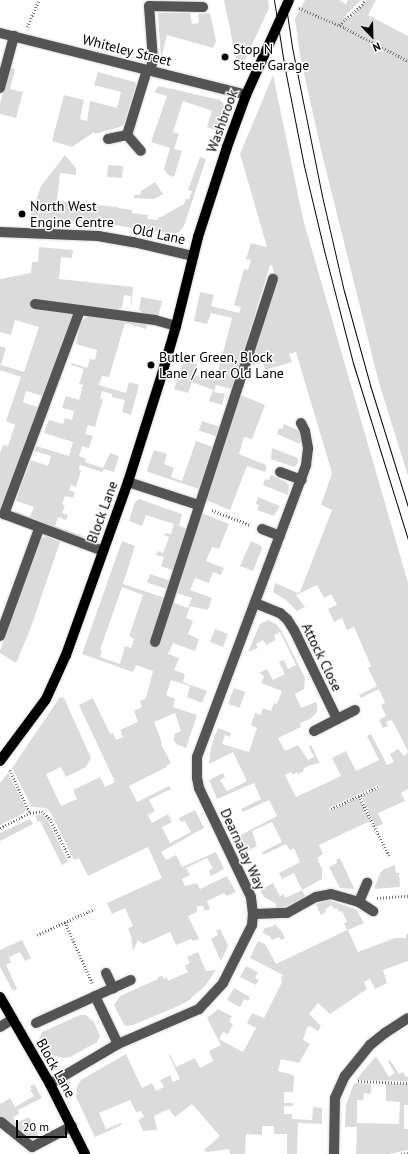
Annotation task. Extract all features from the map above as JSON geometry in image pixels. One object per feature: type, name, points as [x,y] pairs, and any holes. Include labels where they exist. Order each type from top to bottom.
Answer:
[{"type":"main road","name":"Washbrook","points":[[193,256],[227,147],[246,95],[289,0]]},
{"type":"main road","name":"Block Lane","points":[[0,761],[46,699],[66,655],[128,482],[176,326],[193,256]]},
{"type":"main road","name":"Block Lane","points":[[0,997],[50,1084],[85,1154]]},
{"type":"street","points":[[127,135],[148,70],[153,60],[149,6],[203,7]]},
{"type":"street","name":"Whiteley Street","points":[[0,33],[246,95]]},
{"type":"street","points":[[0,88],[14,36]]},
{"type":"street","points":[[108,139],[127,135]]},
{"type":"street","points":[[127,135],[141,151]]},
{"type":"street","name":"Old Lane","points":[[0,232],[98,236],[133,242],[193,256]]},
{"type":"street","points":[[155,642],[198,505],[273,278]]},
{"type":"street","points":[[35,304],[154,320],[176,326]]},
{"type":"street","points":[[80,310],[4,514],[39,529],[103,551]]},
{"type":"street","name":"Dearnalay Way","points":[[50,1084],[118,1044],[188,1015],[207,1002],[223,983],[252,925],[253,914],[250,897],[199,788],[196,765],[202,738],[256,603],[302,480],[308,448],[305,431],[301,423]]},
{"type":"street","points":[[280,472],[302,480]]},
{"type":"street","points":[[128,482],[198,505]]},
{"type":"street","points":[[0,636],[39,529]]},
{"type":"street","points":[[262,529],[280,536]]},
{"type":"street","name":"Attock Close","points":[[256,603],[280,613],[287,619],[294,630],[337,720]]},
{"type":"street","points":[[314,731],[356,710]]},
{"type":"street","points":[[359,902],[367,883]]},
{"type":"street","points":[[253,914],[280,914],[291,912],[309,900],[331,894],[359,902],[373,912]]},
{"type":"street","points":[[106,973],[113,988]]},
{"type":"street","points":[[36,1023],[131,980]]},
{"type":"street","points":[[95,996],[118,1044]]},
{"type":"street","points":[[334,1154],[335,1098],[345,1076],[370,1045],[408,1018]]},
{"type":"street","points":[[0,1027],[13,1019]]},
{"type":"street","points":[[1,1122],[32,1147],[72,1126]]},
{"type":"path","points":[[27,28],[39,0]]},
{"type":"path","points":[[340,26],[362,5],[365,0]]},
{"type":"path","points":[[297,7],[340,26],[408,61]]},
{"type":"path","points":[[198,505],[262,529]]},
{"type":"path","points":[[13,776],[30,813]]},
{"type":"path","points":[[331,809],[378,787]]},
{"type":"path","points":[[359,796],[390,857]]},
{"type":"path","points":[[0,828],[30,813],[42,811],[50,819],[70,858]]},
{"type":"path","points":[[359,902],[373,898],[408,896]]},
{"type":"path","points":[[37,935],[94,909]]},
{"type":"path","points":[[65,922],[94,984]]},
{"type":"path","points":[[353,1081],[408,1083]]},
{"type":"path","points":[[402,1154],[408,1153]]},
{"type":"shaded area","points":[[224,0],[268,0],[269,8],[239,73]]},
{"type":"shaded area","points":[[305,0],[339,0],[346,4],[348,0],[361,0],[344,17],[349,19],[367,0],[376,0],[368,15],[408,36],[408,476],[379,383],[321,150],[300,55],[295,19]]},
{"type":"shaded area","points":[[158,13],[190,13],[192,24],[199,23],[198,14],[210,13],[216,41],[213,48],[167,35],[161,59]]},
{"type":"shaded area","points":[[10,68],[15,69],[10,89],[23,92],[16,118],[0,114],[0,104]]},
{"type":"shaded area","points":[[98,72],[135,82],[136,85],[124,124],[120,127],[95,134],[94,132],[72,147],[52,141],[64,95],[84,100],[80,119],[87,121],[90,101],[117,108],[121,92],[94,85]]},
{"type":"shaded area","points":[[273,75],[303,219],[408,583],[408,751],[392,720],[386,722],[388,726],[383,728],[379,720],[386,716],[381,705],[385,703],[379,689],[361,698],[359,695],[377,686],[368,668],[371,666],[354,627],[347,630],[342,618],[334,622],[328,609],[337,605],[331,594],[324,598],[317,585],[296,595],[305,607],[297,611],[286,600],[273,592],[275,583],[298,593],[300,592],[332,510],[321,505],[332,473],[296,352],[289,354],[292,362],[265,370],[263,363],[247,365],[277,284],[272,265],[270,265],[232,389],[216,385],[214,392],[225,394],[222,405],[209,401],[213,390],[192,382],[188,393],[174,389],[184,361],[197,364],[194,375],[215,381],[224,349],[232,318],[211,313],[207,324],[194,321],[200,292],[214,295],[211,306],[239,313],[241,307],[234,305],[244,269],[248,270],[251,260],[246,259],[251,243],[267,247],[240,154]]},
{"type":"shaded area","points":[[159,86],[220,100],[225,108],[216,130],[207,127],[212,111],[183,101],[173,132],[179,134],[174,149],[182,151],[174,177],[168,175],[164,169],[170,148],[151,142],[167,96],[154,92]]},
{"type":"shaded area","points":[[65,155],[76,168],[76,175],[60,173],[57,201],[118,207],[132,210],[132,213],[148,215],[147,219],[158,220],[159,217],[184,204],[186,199],[189,199],[192,191],[188,190],[200,157],[206,159],[184,226],[179,232],[172,234],[101,223],[29,219],[41,186]]},
{"type":"shaded area","points":[[108,165],[123,166],[122,178],[107,177]]},
{"type":"shaded area","points":[[155,182],[163,194],[154,199],[134,198],[134,195],[140,195],[141,191]]},
{"type":"shaded area","points":[[39,247],[73,250],[72,258],[61,257],[59,279],[133,287],[131,309],[131,296],[124,295],[122,308],[119,308],[119,311],[34,300],[32,309],[75,315],[43,396],[26,391],[23,402],[40,408],[0,515],[0,453],[3,445],[8,446],[15,425],[6,421],[21,377],[0,370],[0,346],[6,348],[1,365],[24,372],[39,327],[15,320],[11,335],[0,332],[0,279],[31,273],[32,262],[38,262]]},
{"type":"shaded area","points":[[141,297],[162,301],[158,317],[141,315],[141,310],[139,310]]},
{"type":"shaded area","points":[[89,316],[147,325],[146,329],[125,323],[109,377],[102,376],[99,385],[126,393],[129,382],[139,385],[131,415],[122,412],[125,400],[112,397],[112,394],[102,391],[100,399],[103,399],[95,427],[88,425],[85,434],[93,436],[89,448],[82,446],[79,456],[86,459],[85,462],[103,468],[110,453],[119,456],[114,472],[104,469],[102,472],[80,465],[79,470],[81,471],[76,487],[71,485],[69,490],[75,492],[73,498],[65,496],[62,504],[65,506],[62,513],[68,515],[66,520],[58,517],[55,526],[83,536],[82,538],[18,516],[15,511],[30,517],[34,507],[16,501],[31,460],[48,466],[51,456],[34,451],[36,446],[69,456],[73,442],[44,433],[49,420],[63,424],[65,418],[72,420],[74,411],[62,408],[66,396],[79,400],[83,385],[79,384],[84,369],[71,365],[72,363],[87,368],[90,359],[95,360],[97,350],[76,344],[80,324]]},
{"type":"shaded area","points":[[238,394],[265,405],[252,439],[244,437],[239,454],[266,465],[266,469],[265,472],[247,466],[230,510],[204,499]]},
{"type":"shaded area","points":[[202,421],[219,427],[216,436],[199,430]]},
{"type":"shaded area","points":[[284,424],[298,430],[302,436],[300,444],[277,434],[279,428],[282,429]]},
{"type":"shaded area","points":[[196,441],[213,447],[199,489],[148,472],[147,470],[154,450],[167,454],[164,464],[174,468],[171,477],[182,481]]},
{"type":"shaded area","points":[[272,448],[298,458],[298,463],[294,467],[271,459]]},
{"type":"shaded area","points":[[271,475],[286,482],[289,486],[288,495],[263,485],[265,479],[269,480]]},
{"type":"shaded area","points":[[258,497],[280,506],[274,516],[257,510],[259,505],[256,504]]},
{"type":"shaded area","points":[[139,499],[182,514],[179,526],[188,529],[174,571],[161,566],[164,557],[156,555],[158,551],[163,553],[169,537],[164,535],[165,533],[171,534],[174,524],[146,515],[142,526],[129,521],[135,502]]},
{"type":"shaded area","points":[[199,512],[229,524],[219,549],[212,547],[206,561],[224,568],[221,575],[213,572],[209,583],[195,578],[190,590],[212,598],[208,610],[190,606],[186,618],[193,621],[188,634],[199,639],[195,651],[173,643],[168,654],[179,658],[174,670],[185,674],[183,682],[207,691],[202,703],[187,697],[190,686],[171,680],[166,695],[175,699],[173,707],[197,715],[186,748],[176,744],[173,738],[175,737],[174,734],[181,731],[175,713],[154,722],[162,743],[161,744],[171,763],[166,766],[167,767],[129,786],[137,802],[169,786],[171,789],[149,800],[155,811],[148,815],[152,823],[168,814],[172,822],[162,827],[170,843],[191,832],[185,821],[181,822],[179,818],[195,810],[204,828],[161,852],[166,860],[176,855],[182,867],[216,852],[224,869],[211,876],[209,871],[213,868],[207,858],[186,868],[190,875],[182,879],[185,886],[197,883],[200,889],[227,876],[236,892],[227,896],[224,893],[207,901],[210,909],[205,911],[203,906],[197,906],[197,912],[188,916],[199,939],[193,941],[191,939],[176,945],[170,932],[143,944],[138,940],[133,951],[131,936],[128,929],[133,926],[125,908],[112,914],[107,903],[162,878],[148,847],[88,876],[79,858],[74,860],[52,815],[47,808],[32,807],[12,768],[60,697],[64,698],[91,758],[86,767],[66,777],[61,767],[46,774],[61,806],[77,799],[73,790],[100,777],[105,787],[115,782],[79,705],[93,698],[110,734],[113,733],[116,740],[123,737],[120,730],[138,722],[134,711],[142,707],[140,701],[146,698],[153,671],[136,665],[133,672],[82,654],[122,541],[135,546],[123,584],[165,598],[150,644],[158,647]],"holes":[[[122,587],[143,595],[129,636],[134,639],[131,648],[125,646],[120,664],[100,657],[102,651],[100,650]],[[177,593],[192,598],[188,608],[174,603]]]},
{"type":"shaded area","points":[[46,536],[60,542],[30,630],[16,663],[0,653],[0,651],[40,539]]},
{"type":"shaded area","points":[[251,541],[262,548],[253,571],[240,566]]},
{"type":"shaded area","points":[[150,574],[170,581],[167,589],[147,583]]},
{"type":"shaded area","points":[[268,620],[276,624],[281,630],[305,678],[304,689],[295,694],[301,708],[316,702],[317,705],[317,712],[310,719],[300,723],[301,727],[278,738],[285,751],[298,745],[308,760],[314,757],[309,747],[311,745],[320,763],[308,766],[303,769],[304,771],[298,774],[297,772],[293,775],[291,772],[285,775],[296,797],[341,776],[332,758],[346,751],[356,771],[379,760],[367,736],[371,734],[387,765],[394,762],[390,754],[398,749],[404,756],[408,751],[408,789],[401,793],[405,801],[378,813],[383,824],[376,827],[362,798],[363,795],[380,788],[378,785],[329,808],[331,811],[357,798],[360,800],[370,821],[319,845],[323,854],[317,858],[322,869],[322,879],[302,890],[294,873],[282,879],[279,873],[300,862],[294,848],[290,850],[286,844],[263,855],[262,852],[282,842],[272,822],[252,831],[257,846],[243,853],[235,838],[277,816],[269,800],[243,812],[241,809],[261,799],[254,783],[217,799],[209,780],[223,773],[225,777],[220,780],[227,791],[247,781],[233,752],[209,764],[211,747],[218,728],[231,733],[230,737],[225,735],[222,744],[249,752],[257,728],[251,725],[255,713],[261,715],[263,708],[271,711],[274,703],[277,704],[282,691],[261,683],[264,676],[259,673],[267,669],[273,680],[285,674],[279,662],[284,660],[288,669],[296,665],[280,632],[274,635],[276,640],[266,645],[263,640],[256,644],[258,648],[248,652],[260,624]]},
{"type":"shaded area","points":[[215,629],[228,634],[223,647],[210,642]]},
{"type":"shaded area","points":[[234,688],[245,692],[239,708],[228,704]]},
{"type":"shaded area","points":[[8,773],[26,809],[24,813],[0,825],[0,783]]},
{"type":"shaded area","points":[[40,814],[48,821],[68,862],[62,865],[40,821],[38,822],[35,816]]},
{"type":"shaded area","points":[[30,819],[33,824],[0,841],[0,833]]},
{"type":"shaded area","points":[[340,858],[354,888],[353,889],[340,888],[329,867],[337,863],[336,860]]},
{"type":"shaded area","points":[[395,865],[396,873],[399,873],[400,887],[374,889],[380,873],[384,869]]},
{"type":"shaded area","points":[[273,883],[280,896],[284,894],[285,898],[302,890],[305,896],[300,900],[287,906],[277,908],[275,903],[264,897],[260,890]]},
{"type":"shaded area","points":[[329,900],[355,909],[359,914],[364,923],[348,930],[358,952],[395,938],[406,938],[406,934],[408,934],[408,961],[383,970],[387,983],[375,989],[370,979],[364,982],[367,989],[330,1014],[318,1003],[309,1014],[321,1026],[318,1031],[310,1026],[307,1027],[303,1040],[310,1044],[299,1063],[281,1059],[278,1071],[293,1075],[294,1078],[293,1092],[284,1092],[284,1103],[293,1103],[293,1106],[284,1106],[284,1114],[292,1114],[292,1119],[312,1120],[313,1107],[322,1108],[322,1124],[298,1123],[297,1154],[287,1154],[287,1134],[274,1134],[274,1126],[262,1126],[262,1135],[246,1134],[245,1154],[230,1154],[229,1149],[207,1152],[204,1150],[220,1136],[192,1104],[175,1117],[169,1109],[154,1116],[157,1130],[143,1131],[138,1120],[144,1117],[141,1111],[136,1112],[130,1100],[99,1113],[106,1129],[121,1123],[122,1125],[95,1137],[76,1097],[77,1087],[81,1080],[126,1054],[142,1088],[152,1083],[156,1091],[164,1087],[160,1080],[170,1075],[173,1082],[180,1079],[169,1055],[170,1054],[176,1067],[195,1058],[200,1068],[213,1061],[209,1051],[221,1045],[207,1018],[218,1009],[232,1016],[229,1022],[233,1024],[228,1034],[223,1032],[219,1039],[243,1052],[256,1028],[247,1023],[252,1013],[264,1018],[282,982],[281,980],[283,975],[250,958],[258,941],[265,944],[276,964],[347,930],[344,923],[347,922],[342,911],[339,912],[337,908],[334,909],[332,905],[325,909],[326,912],[321,915],[316,904]]},
{"type":"shaded area","points":[[274,923],[285,938],[281,940],[279,937],[272,940],[262,932],[265,928],[274,926]]},
{"type":"shaded area","points":[[220,929],[228,946],[221,961],[211,939],[218,935],[216,931]]},
{"type":"shaded area","points":[[22,940],[31,958],[25,961],[20,952],[9,957],[11,962],[6,965],[17,989],[13,991],[0,967],[0,950]]},
{"type":"shaded area","points":[[198,952],[206,971],[216,970],[205,986],[188,1001],[178,1006],[133,1025],[124,1025],[114,1005],[120,996],[158,979],[158,977],[162,976],[164,979],[167,977],[168,981],[188,972],[185,966],[190,963],[187,957]]},
{"type":"shaded area","points":[[246,966],[258,972],[255,978],[259,980],[256,985],[240,977]]},
{"type":"shaded area","points":[[234,988],[250,997],[248,1001],[244,999],[240,1007],[227,1000]]},
{"type":"shaded area","points":[[80,1015],[86,1015],[94,1022],[100,1036],[97,1042],[70,1057],[63,1058],[52,1055],[44,1048],[39,1039],[42,1032]]},
{"type":"shaded area","points":[[376,1056],[389,1077],[395,1073],[388,1062],[390,1060],[399,1074],[403,1072],[406,1077],[408,1076],[408,1081],[356,1080]]},
{"type":"shaded area","points":[[354,1083],[371,1084],[371,1094],[364,1093],[363,1100],[357,1100],[357,1123],[399,1124],[400,1102],[386,1101],[386,1084],[408,1084],[408,1105],[404,1105],[404,1129],[408,1129],[408,1150],[388,1154],[356,1154],[357,1127],[345,1127],[346,1105]]},
{"type":"shaded area","points":[[34,1084],[42,1098],[18,1110],[19,1114],[13,1117],[16,1123],[29,1117],[39,1137],[30,1142],[0,1120],[0,1102],[1,1104],[10,1098],[15,1107],[34,1096],[30,1090],[32,1089],[30,1086]]},
{"type":"tram line","points":[[274,0],[284,64],[304,166],[325,254],[353,363],[408,540]]},
{"type":"tram line","points":[[285,0],[292,47],[322,196],[344,291],[370,385],[408,507]]},
{"type":"place","name":"Stop N Steer Garage","points":[[225,57]]},
{"type":"place","name":"North West Engine Centre","points":[[22,214]]},
{"type":"place","name":"Butler Green, Block Lane / near Old Lane","points":[[151,365]]}]
